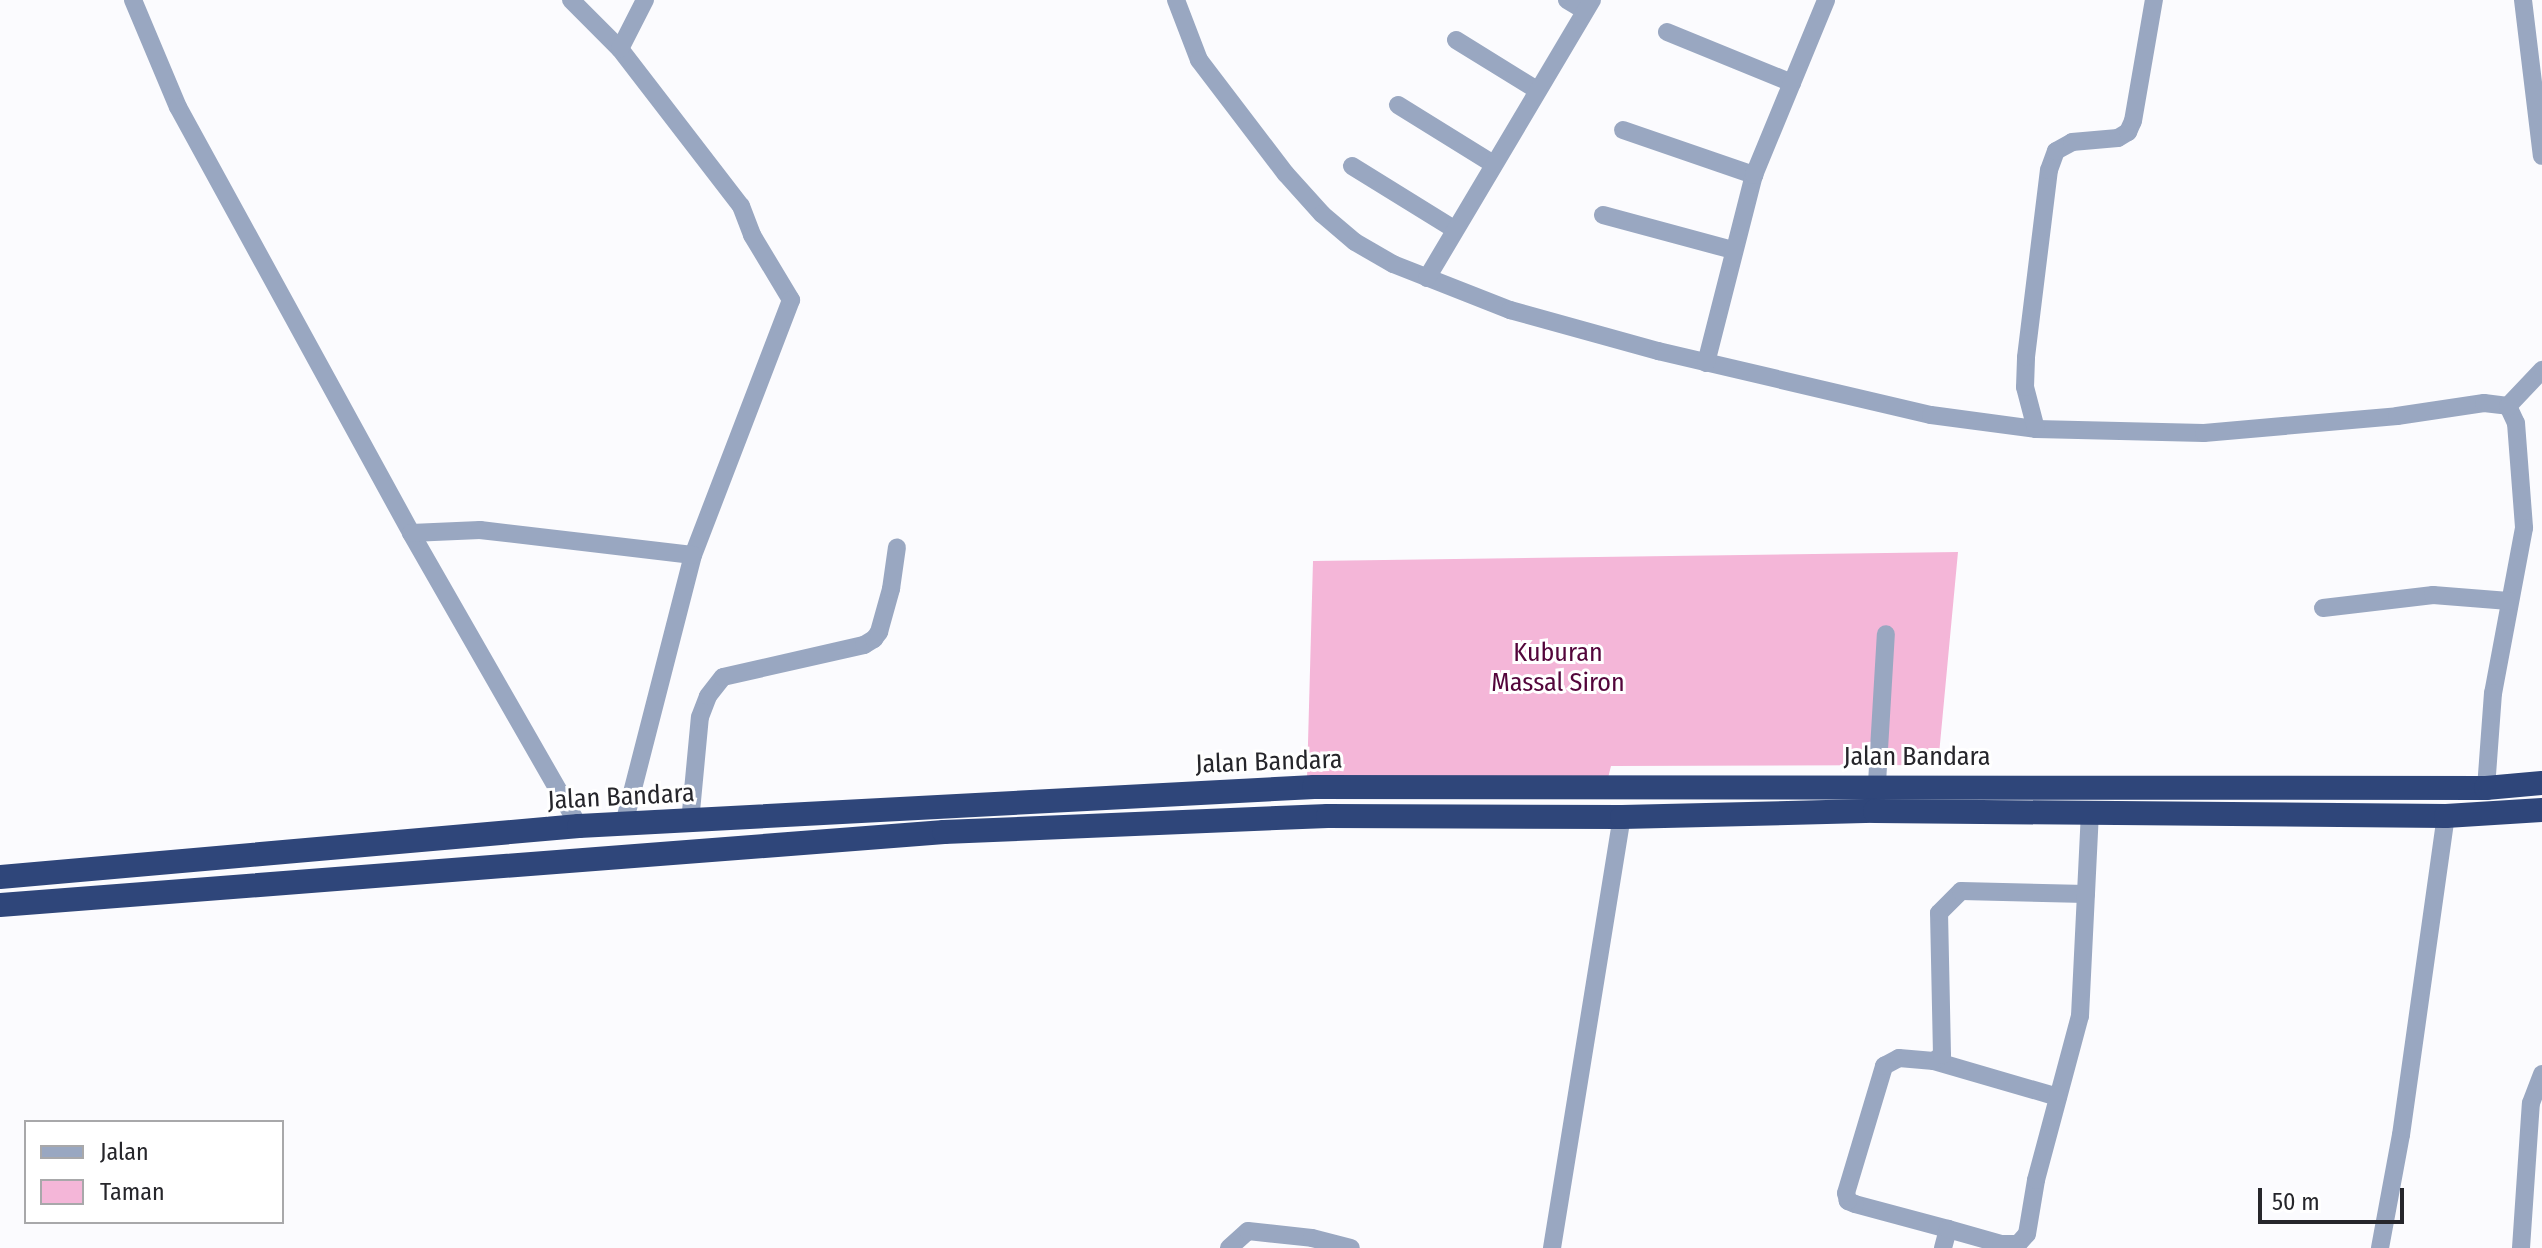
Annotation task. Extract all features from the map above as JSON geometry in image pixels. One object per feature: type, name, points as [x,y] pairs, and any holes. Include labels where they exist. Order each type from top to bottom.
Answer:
[{"type":"highway","name":"Jalan Bandara","points":[[0,877],[579,826],[1314,787],[1877,785],[2486,788],[2542,783]]},
{"type":"highway","name":"Jalan Bandara","points":[[0,905],[944,832],[1328,816],[1622,817],[1875,811],[2446,816],[2542,810]]},
{"type":"highway","points":[[735,820],[737,847]]},
{"type":"highway","points":[[423,840],[429,871]]},
{"type":"street","points":[[133,0],[178,107],[411,533],[579,826]]},
{"type":"street","points":[[571,0],[620,49],[741,206],[752,235],[791,300],[693,555],[624,824]]},
{"type":"street","points":[[620,49],[645,0]]},
{"type":"street","points":[[1176,0],[1199,60],[1302,194],[1355,242],[1393,264],[1510,310],[1706,363],[1931,415],[2036,429],[2204,433],[2397,416],[2484,403],[2508,406]]},
{"type":"street","points":[[1427,278],[1589,5],[1567,0]]},
{"type":"street","points":[[1706,363],[1754,175],[1826,0]]},
{"type":"street","points":[[2036,429],[2025,387],[2026,357],[2049,170],[2056,151],[2072,142],[2118,138],[2128,132],[2136,106],[2154,0]]},
{"type":"street","points":[[2523,0],[2542,156]]},
{"type":"street","points":[[1667,32],[1792,83]]},
{"type":"street","points":[[1456,40],[1537,90]]},
{"type":"street","points":[[1398,105],[1493,164]]},
{"type":"street","points":[[1623,130],[1754,175]]},
{"type":"street","points":[[1352,166],[1454,229]]},
{"type":"street","points":[[1603,215],[1733,250]]},
{"type":"street","points":[[2508,406],[2542,370]]},
{"type":"street","points":[[2486,788],[2493,693],[2509,601],[2518,578],[2524,528],[2516,423],[2508,406]]},
{"type":"street","points":[[411,533],[480,530],[693,555]]},
{"type":"street","points":[[690,822],[700,717],[708,696],[723,677],[775,662],[864,645],[874,639],[879,632],[891,589],[897,547]]},
{"type":"street","points":[[2323,608],[2433,595],[2509,601]]},
{"type":"street","points":[[1875,811],[1886,634]]},
{"type":"street","points":[[2058,1097],[1934,1061],[1899,1058],[1884,1066],[1846,1193],[1848,1201],[2001,1244],[2018,1244],[2027,1234],[2036,1180],[2080,1016],[2090,813]]},
{"type":"street","points":[[2380,1248],[2401,1135],[2446,816]]},
{"type":"street","points":[[1552,1248],[1622,817]]},
{"type":"street","points":[[1934,1061],[1942,1055],[1937,920],[1951,897],[1961,891],[2086,894]]},
{"type":"street","points":[[2521,1248],[2531,1103],[2542,1074]]},
{"type":"street","points":[[1943,1248],[1948,1229]]},
{"type":"street","points":[[1229,1248],[1248,1231],[1267,1231],[1351,1248]]},
{"type":"green space","name":"Kuburan Massal Siron","points":[[1958,552],[1938,765],[1611,766],[1608,778],[1307,779],[1313,561]]}]
